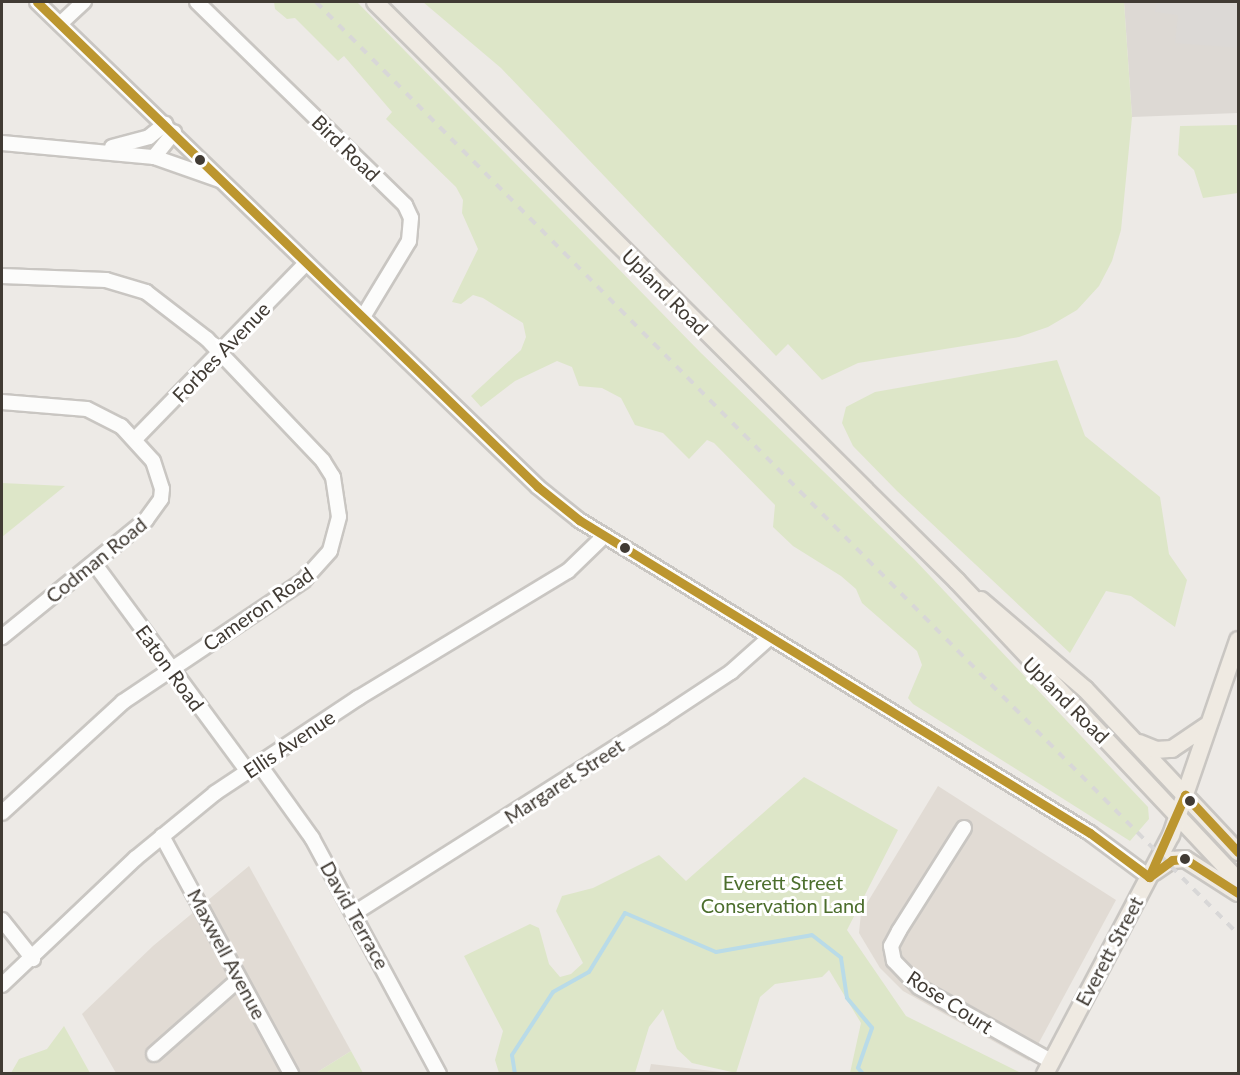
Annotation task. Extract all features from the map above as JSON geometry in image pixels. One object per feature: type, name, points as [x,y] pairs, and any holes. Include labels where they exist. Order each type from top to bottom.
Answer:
[{"type":"main road","name":"Upland Road","points":[[375,2],[957,581],[1239,880]]},
{"type":"main road","name":"Upland Road","points":[[957,581],[1042,649],[1134,740],[1239,852]]},
{"type":"main road","name":"Everett Street","points":[[1048,1067],[1149,877],[1178,816],[1239,640]]},
{"type":"main road","points":[[1134,740],[1156,750],[1172,749],[1209,723]]},
{"type":"main road","points":[[1149,877],[1172,860],[1185,859],[1239,893]]},
{"type":"street","points":[[37,2],[538,487],[602,538],[1083,829],[1149,877]]},
{"type":"street","points":[[60,24],[84,2]]},
{"type":"street","name":"Bird Road","points":[[197,2],[405,205],[411,218],[410,241],[363,317]]},
{"type":"street","points":[[101,149],[149,137],[169,128]]},
{"type":"street","points":[[154,157],[169,128]]},
{"type":"street","points":[[2,143],[101,149],[154,157],[224,182]]},
{"type":"street","name":"Forbes Avenue","points":[[135,439],[221,354],[306,263]]},
{"type":"street","name":"Cameron Road","points":[[2,276],[129,284],[146,292],[221,354],[333,477],[338,497],[335,538],[321,565],[303,581],[123,702],[2,813]]},
{"type":"street","name":"Codman Road","points":[[2,402],[87,409],[135,439],[156,468],[161,499],[146,520],[2,637]]},
{"type":"street","name":"Ellis Avenue","points":[[2,985],[33,959],[162,836],[253,768],[358,698],[568,571],[602,538]]},
{"type":"street","name":"Eaton Road","points":[[94,562],[170,669],[253,768]]},
{"type":"street","name":"Margaret Street","points":[[353,914],[731,672],[768,639]]},
{"type":"street","name":"David Terrace","points":[[253,768],[312,838],[439,1074]]},
{"type":"street","name":"Rose Court","points":[[964,828],[891,946],[894,961],[920,987],[1048,1067]]},
{"type":"street","name":"Maxwell Avenue","points":[[162,836],[291,1074]]},
{"type":"street","points":[[2,920],[33,959]]},
{"type":"street","points":[[154,1054],[239,979]]},
{"type":"shaded area","points":[[1124,2],[1238,2],[1238,113],[1132,117]]},
{"type":"shaded area","points":[[1156,2],[1238,2],[1238,48],[1175,43],[1178,15],[1155,12]]},
{"type":"shaded area","points":[[938,786],[1116,900],[1029,1061],[903,991],[880,968],[859,933],[861,913]]},
{"type":"shaded area","points":[[249,866],[351,1051],[316,1073],[116,1073],[82,1014],[153,946]]},
{"type":"shaded area","points":[[651,1064],[730,1073],[649,1073]]},
{"type":"green space","points":[[274,2],[357,2],[701,353],[914,559],[1148,807],[1149,819],[1130,841],[913,704],[908,698],[922,665],[917,651],[862,603],[856,589],[841,576],[793,546],[773,527],[775,505],[714,443],[707,440],[689,459],[663,433],[635,425],[621,398],[602,388],[579,386],[572,367],[557,361],[515,381],[481,407],[471,396],[521,350],[526,337],[523,323],[483,298],[473,295],[461,304],[452,302],[478,249],[462,213],[463,200],[456,187],[386,119],[392,112],[344,56],[338,61],[295,18],[287,19],[275,9]]},
{"type":"green space","points":[[423,2],[1124,2],[1132,117],[1121,230],[1112,261],[1099,286],[1077,310],[1048,327],[1019,337],[858,363],[822,380],[788,344],[776,356],[501,68]]},
{"type":"green space","points":[[1238,125],[1238,193],[1203,198],[1194,170],[1178,155],[1180,126]]},
{"type":"green space","points":[[1057,360],[1085,436],[1160,497],[1169,554],[1187,580],[1175,627],[1131,596],[1106,591],[1070,653],[897,491],[853,446],[842,423],[846,407],[875,392]]},
{"type":"green space","points":[[2,483],[65,486],[2,537]]},
{"type":"green space","name":"Everett Street Conservation Land","points":[[804,777],[898,830],[847,930],[906,1016],[1021,1073],[850,1073],[861,1023],[829,970],[822,977],[775,984],[760,997],[736,1073],[692,1063],[677,1049],[663,1009],[649,1027],[635,1073],[499,1073],[495,1060],[503,1031],[464,956],[530,924],[539,928],[549,964],[560,977],[571,974],[583,963],[556,911],[562,896],[593,888],[659,855],[686,881]]},
{"type":"green space","points":[[64,1026],[90,1073],[11,1073],[19,1059],[47,1049]]},
{"type":"green space","points":[[351,1051],[363,1073],[316,1073]]},
{"type":"waterway","points":[[515,1074],[512,1055],[553,992],[589,972],[625,913],[716,952],[812,935],[841,958],[847,998],[872,1028],[858,1068],[863,1074]]},
{"type":"railway","points":[[316,2],[1238,934]]},
{"type":"transit line","points":[[37,2],[538,487],[579,520],[1090,833],[1149,877]]},
{"type":"transit line","points":[[1185,795],[1238,852]]},
{"type":"transit line","points":[[1149,877],[1185,795]]},
{"type":"transit line","points":[[1149,877],[1172,860],[1185,859],[1238,893]]}]
